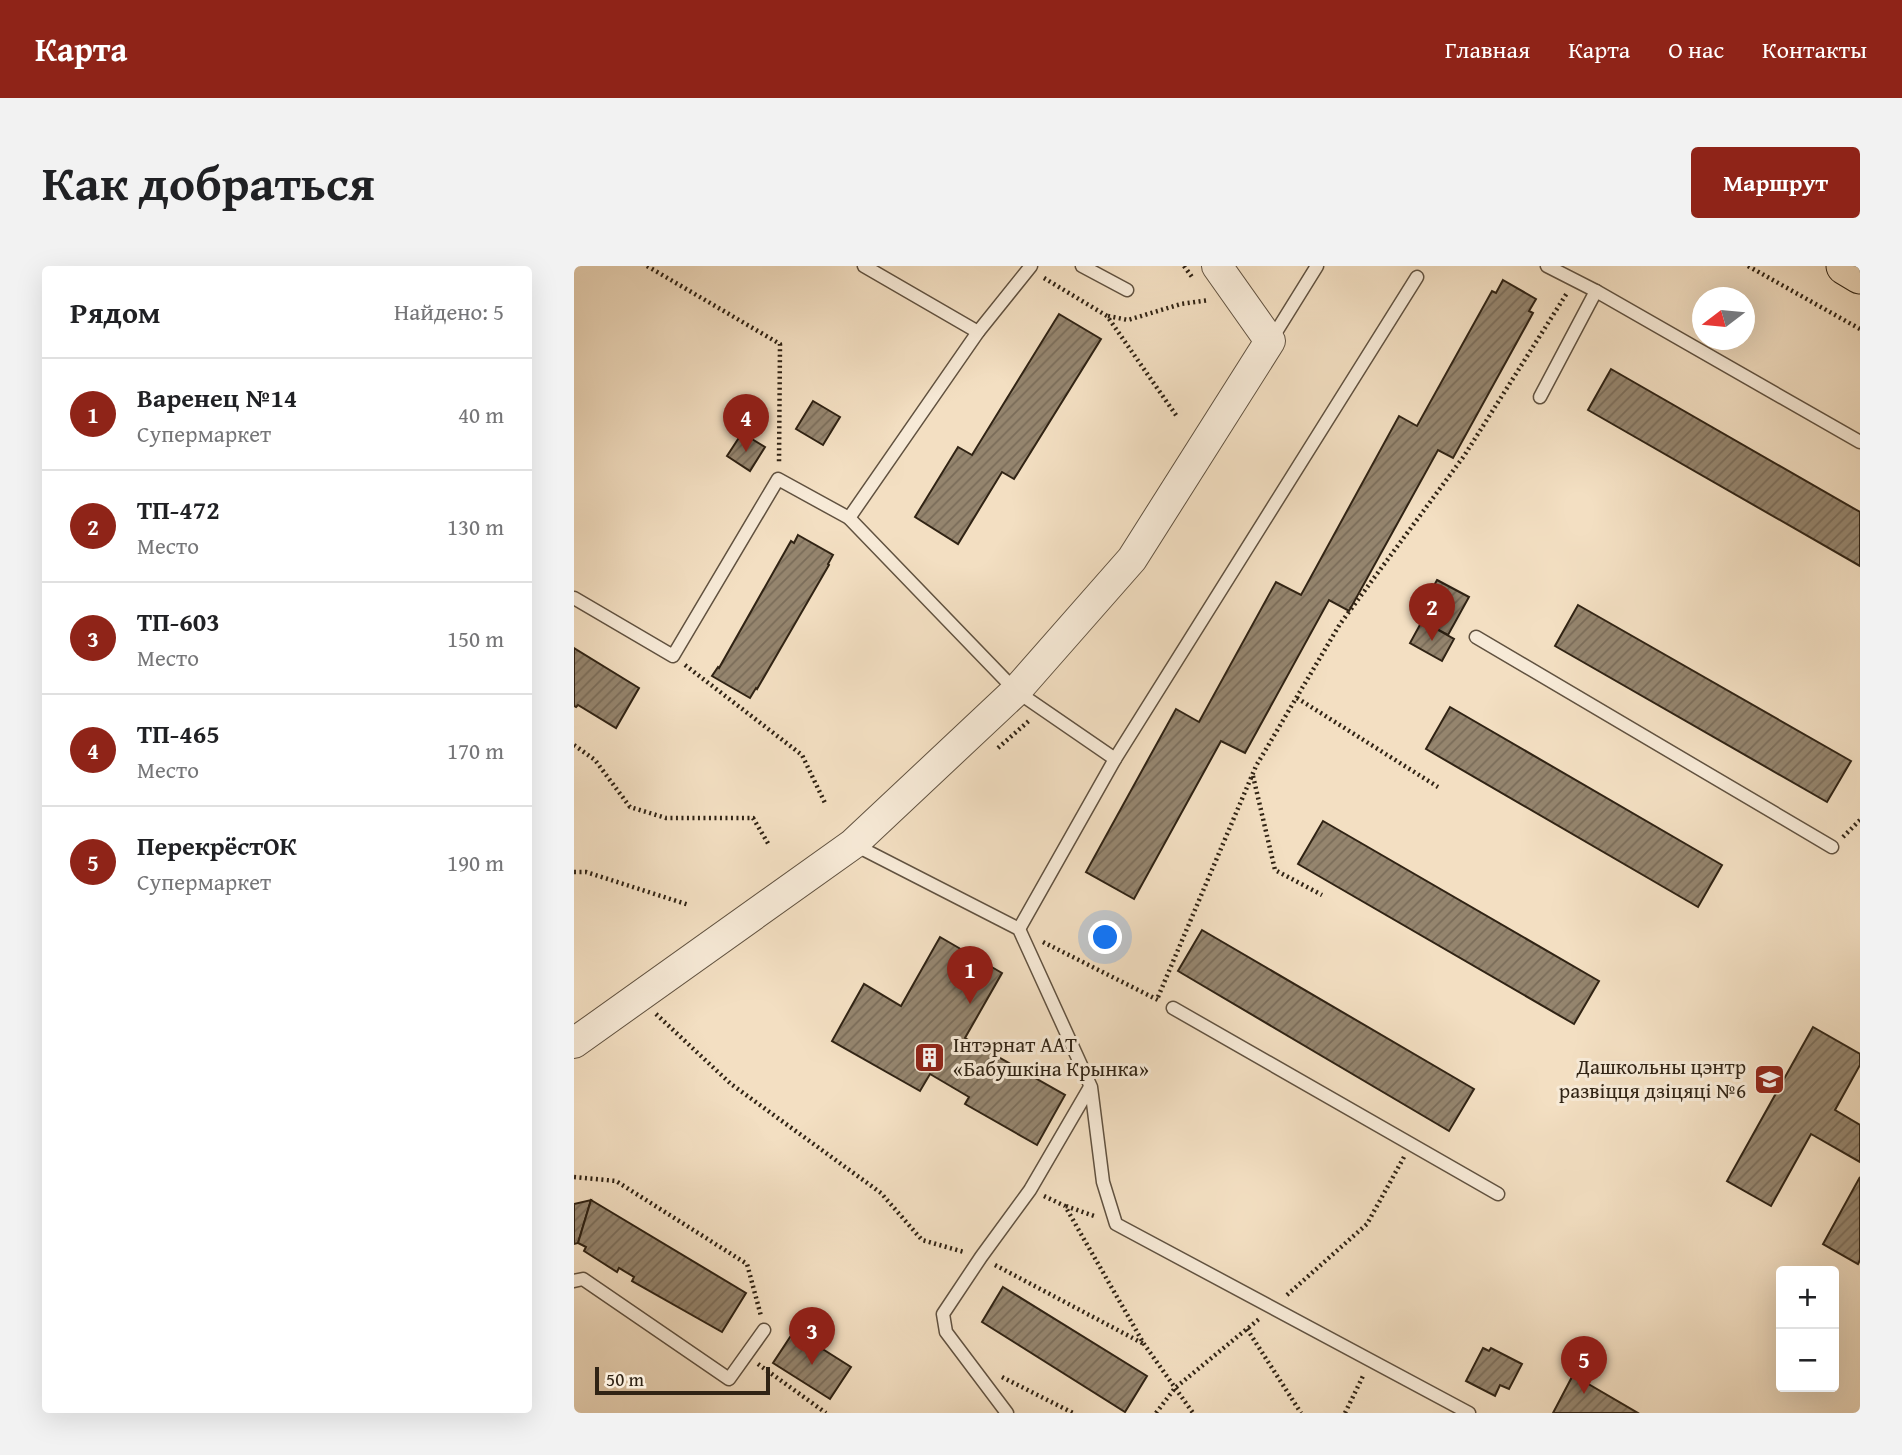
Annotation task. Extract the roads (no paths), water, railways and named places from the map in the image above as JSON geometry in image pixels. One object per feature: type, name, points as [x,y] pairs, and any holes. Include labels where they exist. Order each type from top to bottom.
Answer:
[{"type":"main road","points":[[1845,266],[1860,275]]},
{"type":"street","points":[[574,1043],[853,844],[1016,691],[1132,559],[1270,341],[1217,266]]},
{"type":"lane","points":[[864,266],[978,332]]},
{"type":"lane","points":[[1082,266],[1127,290]]},
{"type":"lane","points":[[1270,341],[1317,266]]},
{"type":"lane","points":[[1547,266],[1596,291],[1860,442]]},
{"type":"lane","points":[[849,518],[978,332],[1030,267]]},
{"type":"lane","points":[[1019,929],[1115,759],[1417,277]]},
{"type":"lane","points":[[1540,397],[1596,291]]},
{"type":"lane","points":[[574,598],[673,656],[778,479],[849,518],[1016,691],[1115,759]]},
{"type":"lane","points":[[1476,637],[1832,847]]},
{"type":"lane","points":[[853,844],[1019,929],[1091,1087],[1103,1182],[1116,1224],[1469,1413]]},
{"type":"lane","points":[[1173,1008],[1497,1194]]},
{"type":"lane","points":[[1007,1413],[946,1332],[943,1314],[1030,1190],[1091,1087]]},
{"type":"lane","points":[[574,1281],[583,1279],[729,1379],[764,1330]]},
{"type":"place","name":"ТП-465","points":[[746,452]]},
{"type":"place","name":"ТП-472","points":[[1432,641]]},
{"type":"place","name":"Варенец №14","points":[[970,1004]]},
{"type":"place","name":"Інтэрнат ААТ «Бабушкіна Крынка»","points":[[930,1057]]},
{"type":"place","name":"Дашкольны цэнтр развіцця дзіцяці №6","points":[[1769,1079]]},
{"type":"place","name":"ТП-603","points":[[812,1365]]},
{"type":"place","name":"ПерекрёстОК","points":[[1584,1394]]}]
